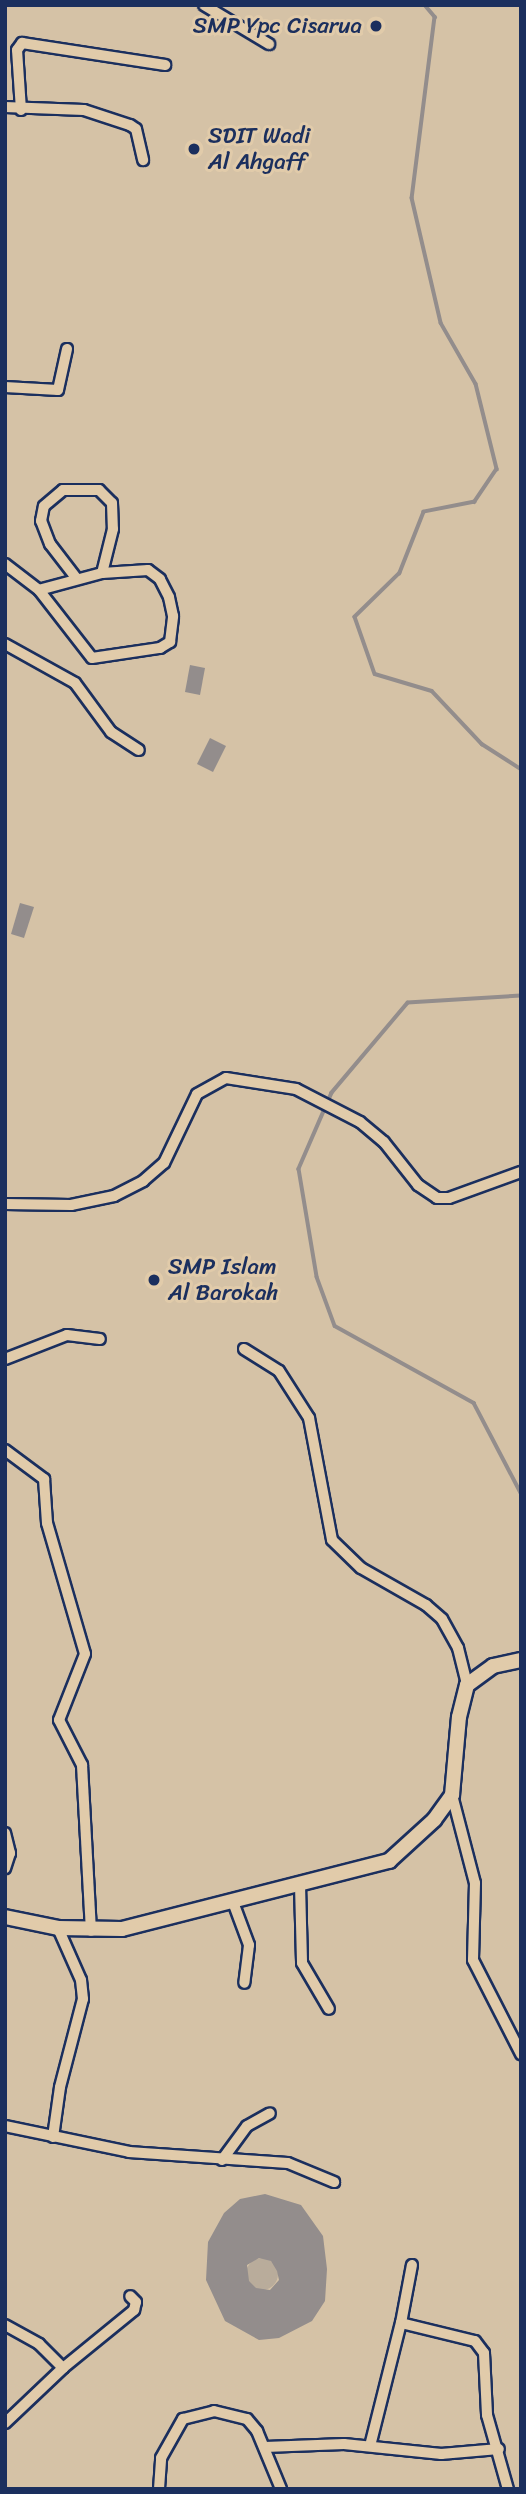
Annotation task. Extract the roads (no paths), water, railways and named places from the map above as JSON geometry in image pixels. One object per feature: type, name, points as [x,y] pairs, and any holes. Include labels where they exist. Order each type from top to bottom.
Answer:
[{"type":"main road","points":[[5,1917],[58,1928],[91,1931],[133,1927],[389,1861],[426,1829],[452,1795],[458,1717],[467,1685],[496,1664],[521,1660]]},
{"type":"street","points":[[204,5],[269,44]]},
{"type":"street","points":[[21,110],[17,50],[22,43],[165,65]]},
{"type":"street","points":[[5,107],[21,110],[84,110],[130,125],[136,129],[143,160]]},
{"type":"street","points":[[5,387],[58,390],[67,349]]},
{"type":"street","points":[[77,579],[50,544],[41,521],[44,506],[63,490],[99,490],[112,503],[113,529],[102,573]]},
{"type":"street","points":[[5,564],[39,590],[92,658],[168,645],[173,615],[157,576],[137,567],[102,573],[39,590]]},
{"type":"street","points":[[5,645],[75,683],[111,732],[139,750]]},
{"type":"street","points":[[5,1204],[71,1205],[114,1196],[144,1181],[164,1163],[197,1094],[219,1079],[266,1081],[308,1094],[376,1135],[418,1185],[437,1198],[449,1199],[521,1172]]},
{"type":"street","points":[[5,1359],[67,1335],[82,1333],[100,1339]]},
{"type":"street","points":[[244,1349],[279,1371],[309,1418],[327,1525],[334,1544],[361,1568],[426,1605],[442,1619],[458,1648],[467,1685]]},
{"type":"street","points":[[5,1450],[44,1479],[47,1523],[85,1654],[59,1720],[82,1765],[91,1931]]},
{"type":"street","points":[[452,1795],[475,1883],[473,1960],[521,2053]]},
{"type":"street","points":[[5,1833],[10,1853],[5,1868]]},
{"type":"street","points":[[300,1885],[302,1963],[329,2010]]},
{"type":"street","points":[[233,1902],[249,1945],[244,1983]]},
{"type":"street","points":[[53,2137],[60,2087],[83,1999],[81,1980],[58,1928]]},
{"type":"street","points":[[222,2160],[247,2126],[271,2113]]},
{"type":"street","points":[[5,2126],[129,2152],[288,2163],[334,2182]]},
{"type":"street","points":[[370,2446],[401,2323],[412,2265]]},
{"type":"street","points":[[5,2423],[63,2368],[134,2310],[136,2302],[130,2297]]},
{"type":"street","points":[[401,2323],[482,2346],[487,2415],[499,2449],[508,2489]]},
{"type":"street","points":[[5,2325],[39,2344],[63,2368]]},
{"type":"street","points":[[159,2489],[164,2452],[186,2416],[214,2411],[242,2415],[265,2447],[281,2489]]},
{"type":"street","points":[[265,2447],[370,2446],[441,2454],[499,2449]]},
{"type":"waterway","points":[[425,5],[435,17],[412,198],[441,323],[476,384],[497,469],[475,502],[424,512],[400,573],[355,617],[375,674],[432,691],[482,744],[521,769]]},
{"type":"waterway","points":[[521,996],[408,1003],[332,1093],[299,1169],[317,1277],[335,1326],[474,1403],[521,1493]]},
{"type":"place","name":"SMP Ypc Cisarua","points":[[376,26]]},
{"type":"place","name":"SDIT Wadi Al Ahgaff","points":[[194,149]]},
{"type":"place","name":"SMP Islam Al Barokah","points":[[154,1280]]}]
